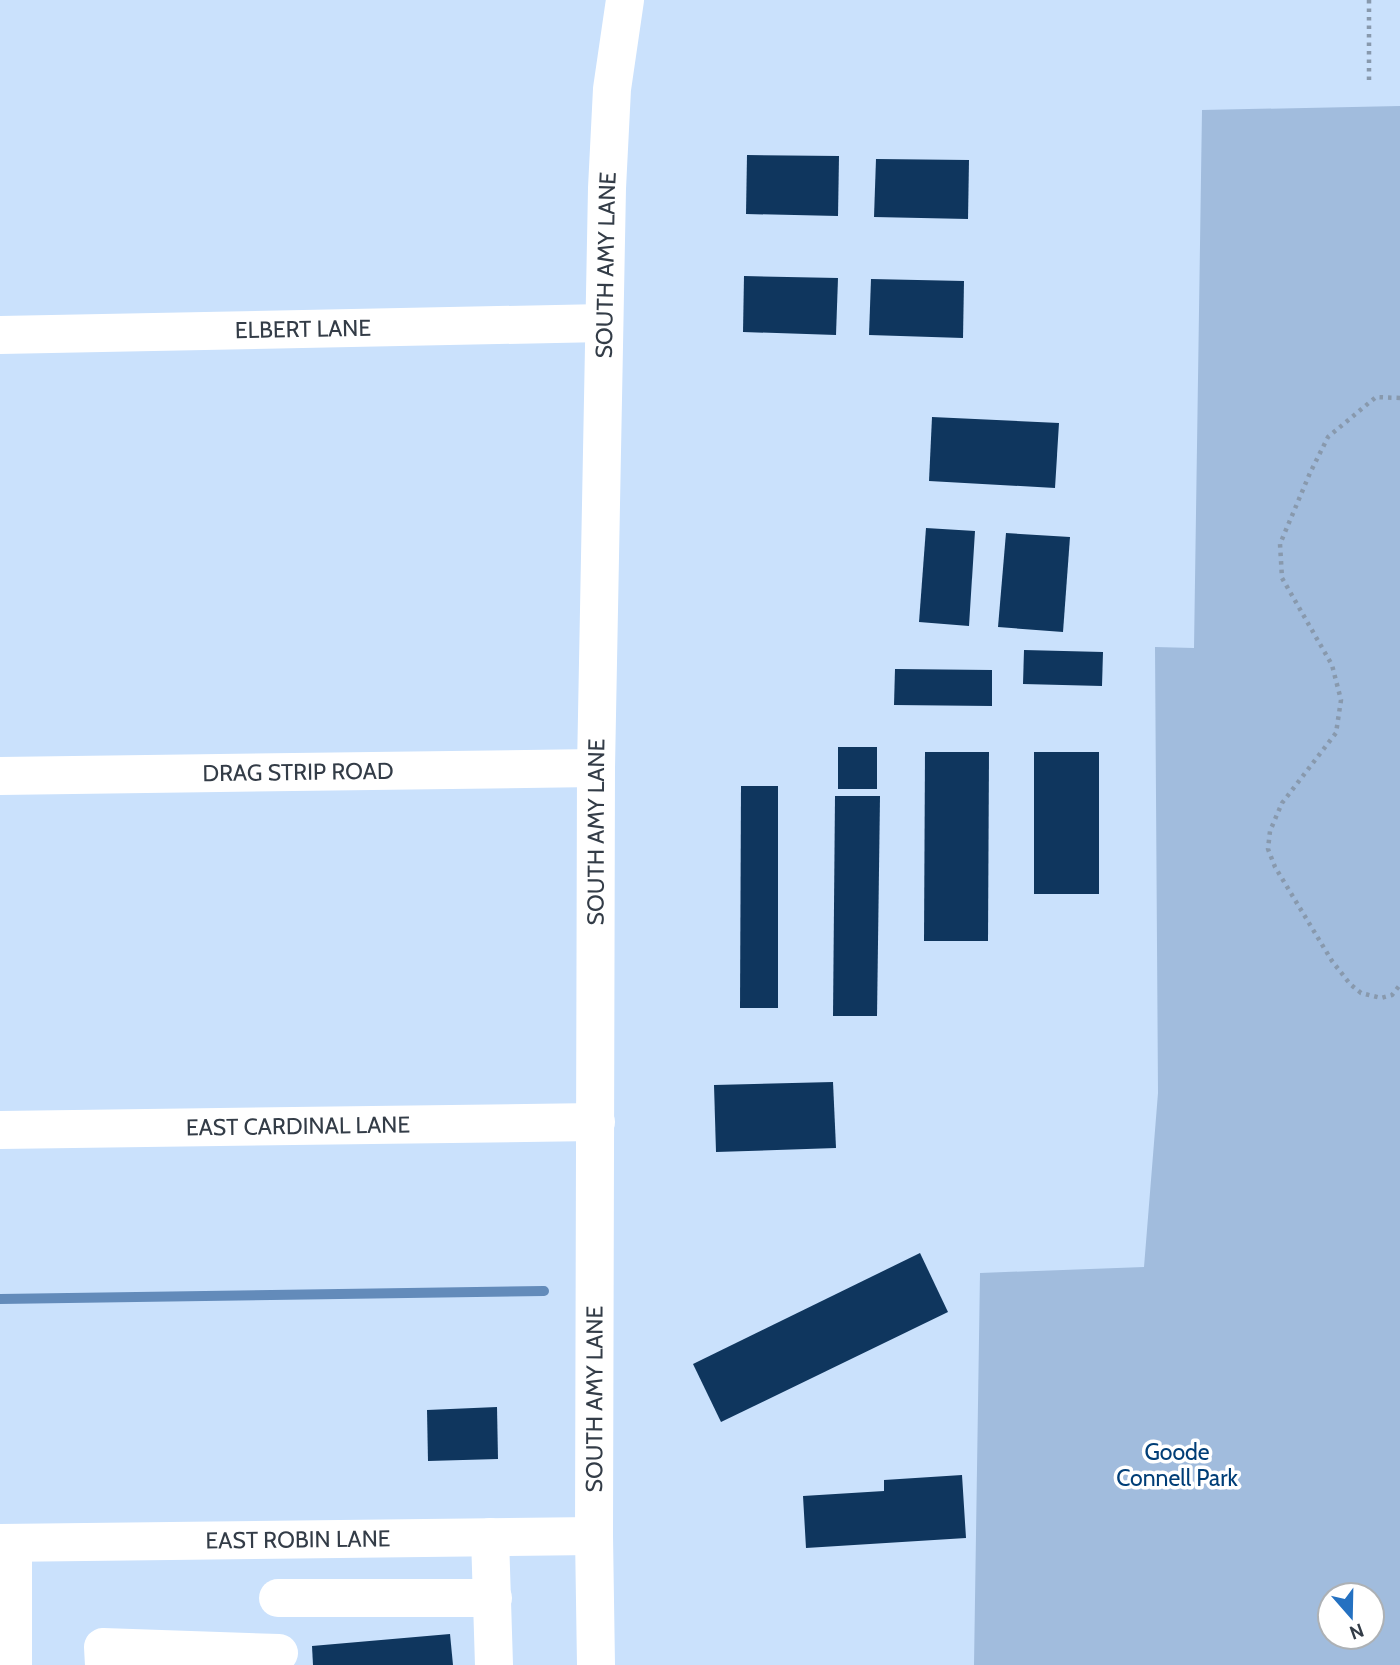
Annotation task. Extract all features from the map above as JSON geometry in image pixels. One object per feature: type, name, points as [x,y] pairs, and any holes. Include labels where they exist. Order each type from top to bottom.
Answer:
[{"type":"street","name":"SOUTH AMY LANE","points":[[596,1665],[596,768],[604,323],[612,89],[625,0]]},
{"type":"street","name":"ELBERT LANE","points":[[0,335],[604,323]]},
{"type":"street","name":"DRAG STRIP ROAD","points":[[0,776],[596,768]]},
{"type":"street","name":"EAST CARDINAL LANE","points":[[0,1129],[596,1122]]},
{"type":"street","name":"EAST ROBIN LANE","points":[[6,1543],[594,1536]]},
{"type":"street","points":[[490,1537],[494,1665]]},
{"type":"street","points":[[104,1665],[103,1647],[279,1659],[277,1538]]},
{"type":"street","points":[[6,1543],[13,1665]]},
{"type":"street","points":[[278,1598],[493,1598]]},
{"type":"path","points":[[1369,0],[1369,82]]},
{"type":"path","points":[[1400,398],[1376,397],[1328,437],[1280,544],[1282,578],[1332,665],[1341,700],[1336,733],[1282,803],[1270,831],[1268,849],[1275,867],[1332,961],[1361,993],[1381,998],[1392,995],[1400,985]]},
{"type":"green space","name":"Goode Connell Park","points":[[1400,106],[1400,1665],[974,1665],[980,1273],[1144,1267],[1158,1093],[1155,647],[1194,648],[1202,110]]},
{"type":"building","points":[[747,155],[839,156],[838,216],[746,214]]},
{"type":"building","points":[[876,159],[969,160],[968,219],[874,217]]},
{"type":"building","points":[[744,276],[838,278],[836,335],[743,332]]},
{"type":"building","points":[[871,279],[964,281],[963,338],[869,335]]},
{"type":"building","points":[[932,417],[1059,423],[1055,488],[929,481]]},
{"type":"building","points":[[926,528],[975,531],[969,626],[919,622]]},
{"type":"building","points":[[1006,533],[1070,537],[1063,632],[998,627]]},
{"type":"building","points":[[1024,650],[1103,652],[1102,686],[1023,684]]},
{"type":"building","points":[[895,669],[992,670],[992,706],[894,705]]},
{"type":"building","points":[[838,747],[877,747],[877,789],[838,789]]},
{"type":"building","points":[[925,752],[989,752],[988,941],[924,941]]},
{"type":"building","points":[[1034,752],[1099,752],[1099,894],[1034,894]]},
{"type":"building","points":[[741,786],[778,786],[778,1008],[740,1008]]},
{"type":"building","points":[[835,796],[880,796],[877,1016],[833,1016]]},
{"type":"building","points":[[833,1082],[836,1148],[716,1152],[714,1085]]},
{"type":"building","points":[[920,1253],[948,1312],[721,1422],[693,1364]]},
{"type":"building","points":[[497,1407],[498,1459],[428,1461],[427,1410]]},
{"type":"building","points":[[962,1475],[966,1538],[806,1548],[803,1496],[884,1491],[884,1480]]},
{"type":"building","points":[[450,1634],[453,1665],[313,1665],[312,1646]]},
{"type":"waterway","points":[[0,1299],[544,1291]]}]
